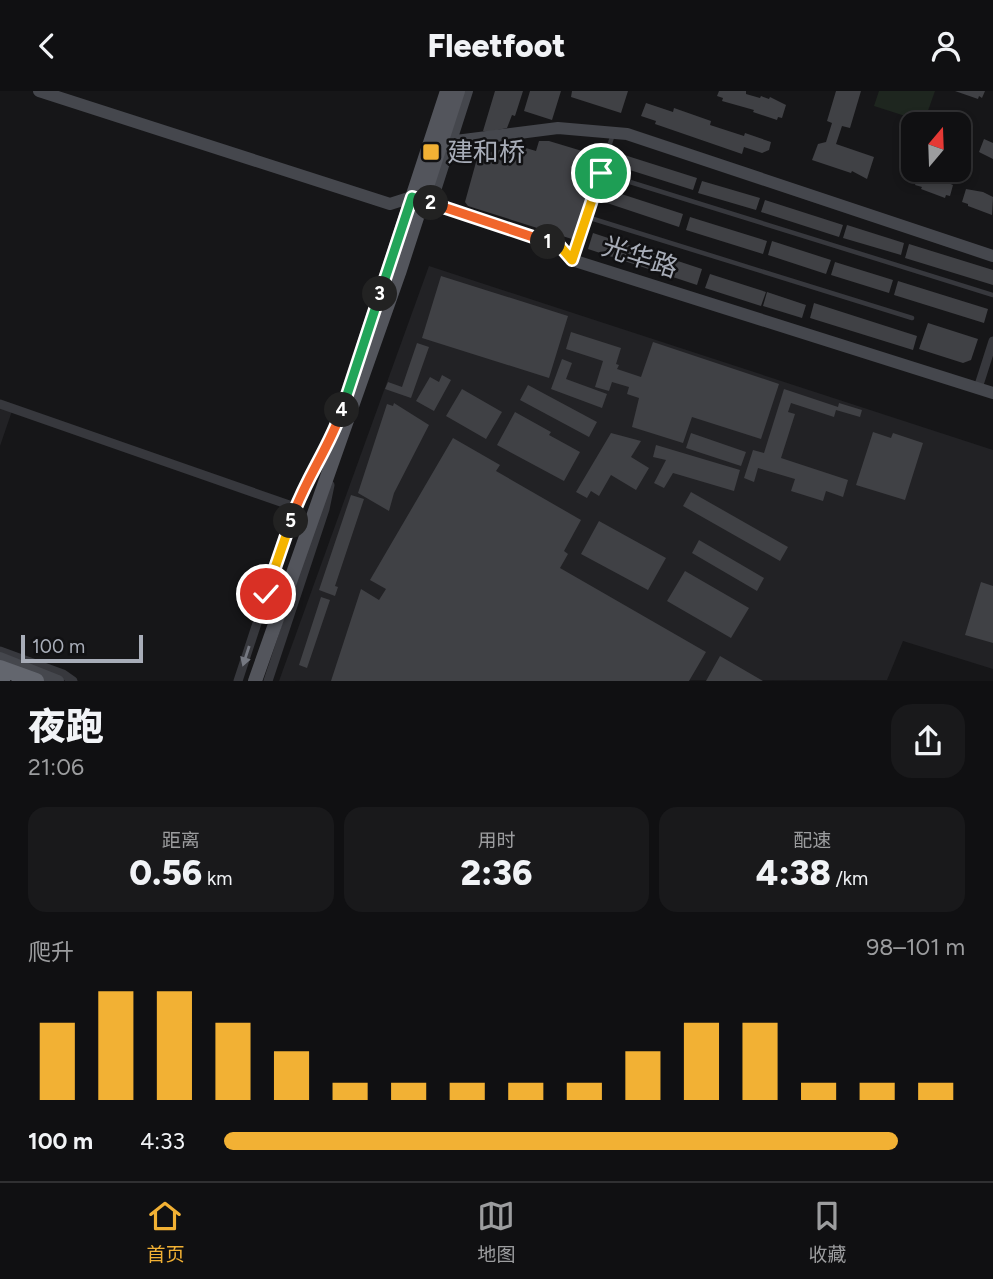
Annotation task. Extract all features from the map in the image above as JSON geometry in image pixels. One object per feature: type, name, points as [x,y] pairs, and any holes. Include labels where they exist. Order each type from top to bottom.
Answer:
[{"type":"highway","points":[[0,668],[36,681]]},
{"type":"main road","points":[[421,200],[447,91]]},
{"type":"main road","points":[[253,681],[421,200],[445,142],[458,91]]},
{"type":"street","name":"光华路","points":[[39,91],[390,204],[421,200],[559,245],[572,260],[993,393]]},
{"type":"street","points":[[445,142],[467,91]]},
{"type":"street","points":[[445,142],[558,128],[627,134],[993,256]]},
{"type":"street","points":[[978,388],[993,341]]},
{"type":"street","points":[[0,404],[295,507]]},
{"type":"street","points":[[238,681],[295,507],[337,437]]},
{"type":"street","points":[[268,681],[324,509],[337,437]]},
{"type":"street","points":[[0,651],[63,674],[73,681]]},
{"type":"street","points":[[0,658],[58,681]]},
{"type":"lane","points":[[572,260],[614,133]]},
{"type":"lane","points":[[601,173],[993,295]]},
{"type":"lane","points":[[587,217],[912,318]]},
{"type":"shaded area","points":[[879,91],[935,91],[928,112],[901,112],[901,115],[874,106]]},
{"type":"shaded area","points":[[429,266],[993,450],[993,669],[903,641],[887,680],[279,681]]},
{"type":"shaded area","points":[[0,407],[12,411],[0,446]]},
{"type":"building","points":[[495,91],[523,91],[515,116],[512,115],[507,128],[483,131]]},
{"type":"building","points":[[530,91],[561,91],[552,120],[524,111]]},
{"type":"building","points":[[572,91],[628,91],[621,113],[571,97]]},
{"type":"building","points":[[719,91],[746,91],[746,94],[760,98],[770,97],[786,105],[782,118],[778,117],[777,120],[722,101],[723,98],[717,96]]},
{"type":"building","points":[[836,91],[861,91],[850,128],[842,126],[836,144],[874,157],[867,179],[852,171],[851,173],[812,160],[818,144],[826,142],[832,123],[827,121]]},
{"type":"building","points":[[955,91],[985,91],[982,98],[979,96],[978,99]]},
{"type":"building","points":[[646,103],[673,112],[674,108],[711,121],[710,125],[771,142],[769,150],[762,153],[744,147],[742,154],[655,124],[656,121],[641,116]]},
{"type":"building","points":[[984,139],[993,143],[993,159],[979,152]]},
{"type":"building","points":[[539,141],[549,141],[602,157],[575,240],[468,206],[465,202],[478,155],[500,150],[517,152],[519,146],[536,151]]},
{"type":"building","points":[[618,153],[697,178],[693,190],[614,165]]},
{"type":"building","points":[[702,181],[760,198],[756,210],[698,193]]},
{"type":"building","points":[[916,182],[946,182],[953,185],[950,196],[946,195],[945,198],[915,185]]},
{"type":"building","points":[[606,189],[683,214],[679,227],[601,201]]},
{"type":"building","points":[[966,189],[993,197],[992,215],[962,202]]},
{"type":"building","points":[[765,200],[843,225],[839,237],[761,212]]},
{"type":"building","points":[[690,217],[767,241],[763,254],[686,230]]},
{"type":"building","points":[[847,225],[904,243],[901,255],[843,238]]},
{"type":"building","points":[[593,233],[702,269],[697,285],[588,249]]},
{"type":"building","points":[[772,241],[831,260],[826,274],[768,255]]},
{"type":"building","points":[[909,244],[993,270],[993,285],[905,258]]},
{"type":"building","points":[[835,262],[893,280],[889,293],[831,275]]},
{"type":"building","points":[[710,274],[766,292],[761,306],[705,288]]},
{"type":"building","points":[[441,276],[568,316],[549,378],[422,338]]},
{"type":"building","points":[[898,281],[988,309],[984,323],[894,295]]},
{"type":"building","points":[[767,292],[806,305],[802,318],[763,306]]},
{"type":"building","points":[[814,303],[917,336],[913,350],[810,318]]},
{"type":"building","points":[[928,323],[978,339],[971,360],[963,363],[919,349]]},
{"type":"building","points":[[571,332],[621,348],[617,369],[641,377],[653,342],[779,384],[761,439],[692,417],[683,443],[632,427],[639,398],[627,394],[629,387],[612,382],[609,391],[595,387],[603,361],[566,349]]},
{"type":"building","points":[[417,343],[429,347],[411,398],[385,389],[388,382],[402,387]]},
{"type":"building","points":[[562,359],[572,363],[566,379],[607,394],[602,408],[551,389]]},
{"type":"building","points":[[442,375],[451,380],[434,411],[416,401],[430,377],[439,382]]},
{"type":"building","points":[[528,385],[597,422],[589,437],[520,400]]},
{"type":"building","points":[[462,389],[502,412],[486,439],[446,416]]},
{"type":"building","points":[[784,389],[838,407],[839,403],[862,410],[860,417],[836,410],[834,417],[791,403],[788,412],[795,414],[781,458],[848,480],[843,497],[826,491],[823,501],[791,491],[795,479],[758,468],[754,482],[744,478],[753,450],[764,453]]},
{"type":"building","points":[[394,403],[429,425],[394,493],[389,511],[358,493],[387,404],[393,406]]},
{"type":"building","points":[[515,412],[580,452],[564,481],[497,445]]},
{"type":"building","points":[[873,432],[891,438],[893,433],[923,443],[905,500],[856,485]]},
{"type":"building","points":[[611,433],[641,441],[631,457],[649,468],[636,490],[611,475],[599,496],[591,491],[587,498],[576,492]]},
{"type":"building","points":[[691,433],[746,452],[741,466],[686,448]]},
{"type":"building","points":[[453,438],[500,465],[496,471],[581,520],[564,551],[568,554],[560,568],[706,652],[689,681],[331,681],[361,589],[379,600],[386,589],[370,580]]},
{"type":"building","points":[[656,445],[740,470],[734,491],[673,473],[664,488],[654,483],[666,460],[653,457]]},
{"type":"building","points":[[691,492],[788,547],[780,561],[683,506]]},
{"type":"building","points":[[351,495],[364,499],[335,586],[338,587],[335,596],[319,590]]},
{"type":"building","points":[[599,521],[666,558],[648,590],[581,554]]},
{"type":"building","points":[[699,540],[764,578],[757,591],[692,553]]},
{"type":"building","points":[[685,571],[749,608],[731,638],[667,601]]},
{"type":"building","points":[[981,582],[993,586],[993,643],[965,635]]},
{"type":"building","points":[[321,597],[330,600],[307,668],[299,665]]},
{"type":"building","points":[[720,656],[763,681],[706,681]]},
{"type":"place","name":"建和桥","points":[[431,152]]},
{"type":"route","points":[[266,594],[298,498],[334,435],[412,197],[559,245],[572,260],[601,173]]}]
